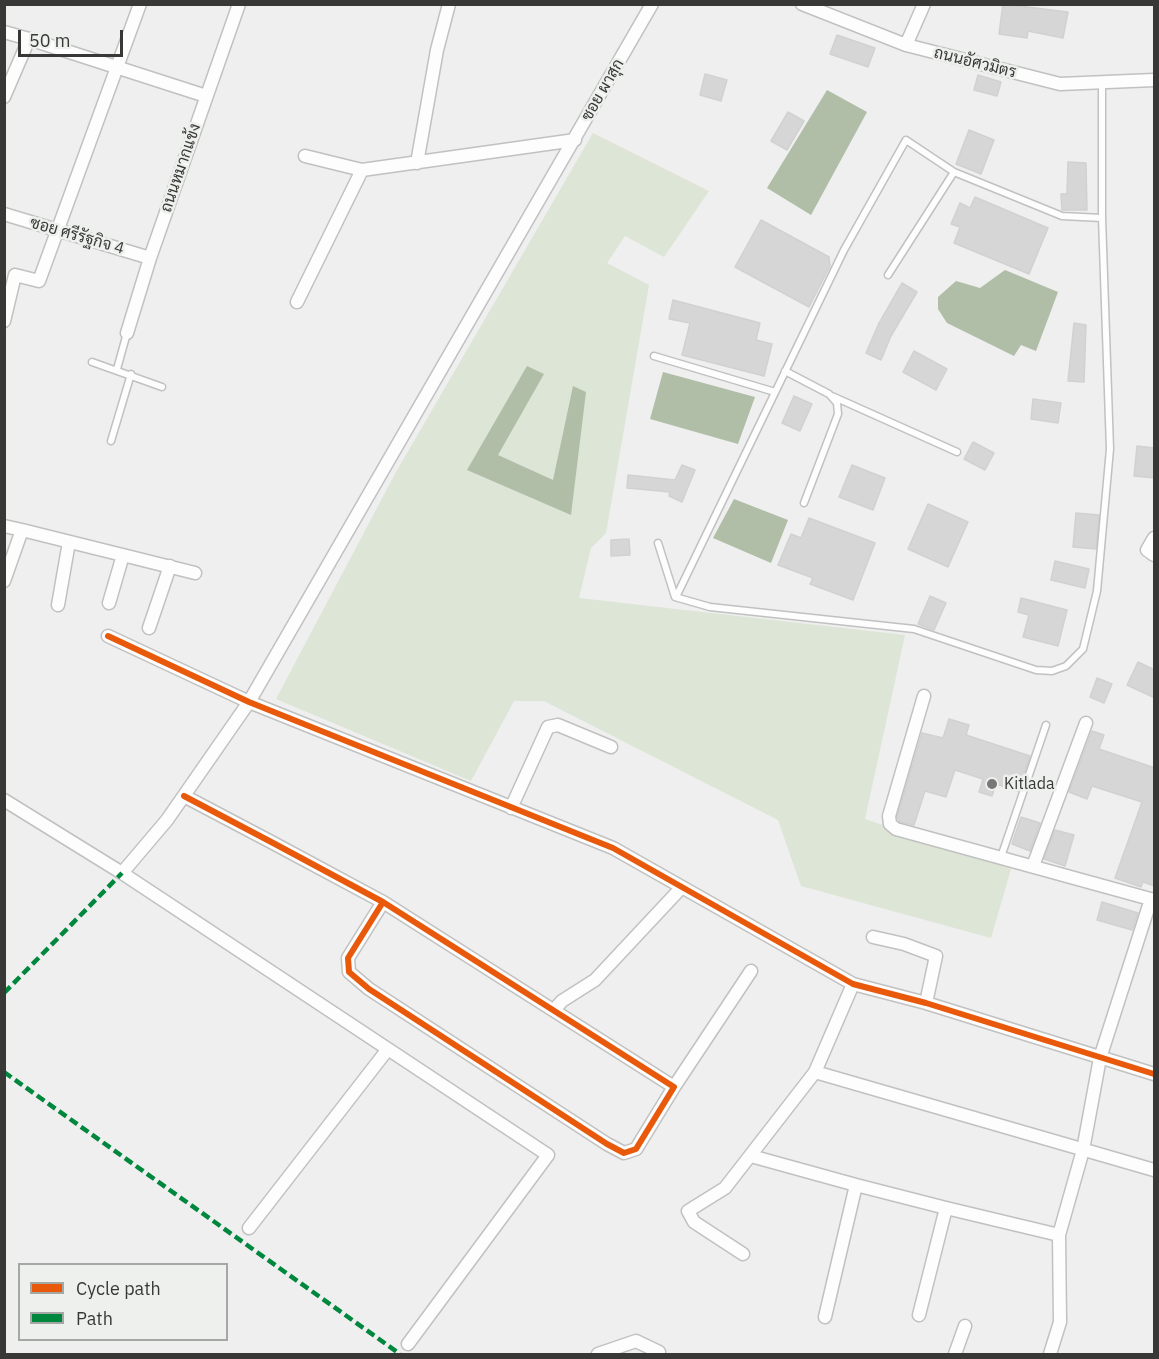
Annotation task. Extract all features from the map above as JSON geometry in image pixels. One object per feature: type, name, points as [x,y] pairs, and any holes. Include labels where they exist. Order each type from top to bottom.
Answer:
[{"type":"street","points":[[4,321],[15,275],[39,281],[59,232],[140,4]]},
{"type":"street","name":"ถนนหมากแข้ง","points":[[128,333],[150,258],[238,4]]},
{"type":"street","points":[[417,163],[437,50],[449,4]]},
{"type":"street","name":"ซอย ผาสุก","points":[[122,873],[184,796],[249,702],[555,176],[652,4]]},
{"type":"street","name":"ถนนอัศวมิตร","points":[[802,4],[819,7],[906,45],[1060,84],[1155,80]]},
{"type":"street","points":[[906,45],[924,4]]},
{"type":"street","points":[[4,32],[206,96]]},
{"type":"street","points":[[4,97],[28,39]]},
{"type":"street","points":[[305,156],[362,170],[575,140]]},
{"type":"street","points":[[297,302],[362,170]]},
{"type":"street","name":"ซอย ศรีรัฐกิจ 4","points":[[4,214],[150,258]]},
{"type":"street","points":[[4,526],[195,573]]},
{"type":"street","points":[[4,581],[22,530]]},
{"type":"street","points":[[1155,538],[1147,550],[1155,555]]},
{"type":"street","points":[[58,605],[69,542]]},
{"type":"street","points":[[109,603],[123,555]]},
{"type":"street","points":[[149,628],[170,567]]},
{"type":"street","points":[[108,636],[249,702],[613,848],[853,984],[926,1003],[1155,1074]]},
{"type":"street","points":[[924,696],[889,816],[890,824],[896,829],[1153,900],[1100,1058],[1083,1150],[1059,1235],[1060,1322],[1050,1354]]},
{"type":"street","points":[[1033,866],[1086,723]]},
{"type":"street","points":[[511,808],[548,727],[558,725],[611,747]]},
{"type":"street","points":[[184,796],[383,902],[674,1087]]},
{"type":"street","points":[[4,800],[122,873],[548,1155],[408,1344]]},
{"type":"street","points":[[554,1010],[562,1001],[595,980],[682,886]]},
{"type":"street","points":[[383,902],[348,958],[349,972],[369,989],[624,1153],[636,1149],[751,971]]},
{"type":"street","points":[[873,937],[904,944],[936,956],[926,1003]]},
{"type":"street","points":[[743,1254],[694,1222],[688,1211],[725,1188],[815,1072],[853,984]]},
{"type":"street","points":[[249,1228],[388,1049]]},
{"type":"street","points":[[815,1072],[1155,1170]]},
{"type":"street","points":[[750,1156],[856,1185],[1059,1235]]},
{"type":"street","points":[[825,1317],[856,1185]]},
{"type":"street","points":[[919,1315],[946,1208]]},
{"type":"street","points":[[955,1354],[965,1326]]},
{"type":"street","points":[[598,1354],[636,1341],[659,1352]]},
{"type":"lane","points":[[675,597],[710,607],[914,629],[1036,670],[1052,671],[1066,666],[1083,649],[1097,591],[1110,449],[1102,218],[1102,82]]},
{"type":"lane","points":[[675,597],[844,250],[906,140],[954,172],[1062,216],[1102,218]]},
{"type":"lane","points":[[888,275],[954,172]]},
{"type":"lane","points":[[117,369],[128,333]]},
{"type":"lane","points":[[654,356],[775,392]]},
{"type":"lane","points":[[92,362],[117,369],[162,387]]},
{"type":"lane","points":[[785,371],[829,394],[957,452]]},
{"type":"lane","points":[[111,441],[131,374]]},
{"type":"lane","points":[[804,503],[838,414],[837,403],[829,394]]},
{"type":"lane","points":[[658,543],[675,597]]},
{"type":"lane","points":[[1001,857],[1046,724]]},
{"type":"shaded area","points":[[827,90],[867,112],[811,215],[767,188]]},
{"type":"shaded area","points":[[593,133],[709,191],[664,257],[625,236],[607,263],[649,285],[606,533],[591,548],[579,598],[905,635],[865,819],[1011,869],[991,938],[801,886],[778,820],[544,701],[514,701],[471,781],[276,699],[396,472]]},
{"type":"shaded area","points":[[1005,270],[1058,292],[1036,351],[1021,345],[1014,356],[947,323],[938,309],[938,297],[956,281],[980,288]]},
{"type":"shaded area","points":[[527,366],[544,374],[498,455],[553,480],[573,386],[586,392],[571,515],[467,470]]},
{"type":"shaded area","points":[[663,372],[755,397],[738,444],[650,419]]},
{"type":"shaded area","points":[[734,499],[788,520],[771,563],[713,538]]},
{"type":"building","points":[[1003,4],[1068,12],[1063,38],[1028,31],[1027,38],[999,34]]},
{"type":"building","points":[[837,35],[875,48],[868,67],[830,54]]},
{"type":"building","points":[[705,74],[727,80],[721,101],[700,95]]},
{"type":"building","points":[[978,75],[1001,82],[997,96],[974,90]]},
{"type":"building","points":[[788,112],[804,121],[787,150],[771,141]]},
{"type":"building","points":[[969,130],[994,140],[981,174],[956,164]]},
{"type":"building","points":[[1068,162],[1086,163],[1087,210],[1062,210],[1061,194],[1067,194]]},
{"type":"building","points":[[975,197],[1048,228],[1029,274],[954,243],[960,227],[951,224],[960,203],[970,208]]},
{"type":"building","points":[[761,220],[829,257],[830,266],[809,307],[735,267]]},
{"type":"building","points":[[902,283],[917,292],[891,336],[881,360],[866,353],[879,323]]},
{"type":"building","points":[[673,300],[760,323],[756,340],[772,344],[764,376],[682,355],[690,323],[669,319]]},
{"type":"building","points":[[1074,323],[1086,325],[1084,382],[1068,381]]},
{"type":"building","points":[[914,351],[947,369],[936,390],[903,372]]},
{"type":"building","points":[[794,396],[812,404],[800,431],[782,423]]},
{"type":"building","points":[[1033,399],[1061,403],[1058,423],[1031,419]]},
{"type":"building","points":[[973,442],[994,453],[985,470],[964,459]]},
{"type":"building","points":[[1137,446],[1155,448],[1155,478],[1134,476]]},
{"type":"building","points":[[682,465],[695,470],[682,502],[669,496],[670,492],[627,488],[628,475],[675,480]]},
{"type":"building","points":[[852,465],[885,478],[873,510],[839,497]]},
{"type":"building","points":[[928,504],[968,522],[948,567],[908,549]]},
{"type":"building","points":[[1076,513],[1099,515],[1096,549],[1073,547]]},
{"type":"building","points":[[809,518],[875,543],[853,600],[810,584],[813,578],[778,565],[791,534],[801,538]]},
{"type":"building","points":[[629,539],[630,555],[611,556],[611,540]]},
{"type":"building","points":[[1055,561],[1089,569],[1085,588],[1051,580]]},
{"type":"building","points":[[930,596],[946,603],[934,630],[918,624]]},
{"type":"building","points":[[1021,598],[1067,610],[1058,646],[1023,637],[1029,615],[1018,612]]},
{"type":"building","points":[[1138,662],[1155,670],[1155,698],[1127,685]]},
{"type":"building","points":[[1097,678],[1112,684],[1104,703],[1090,697]]},
{"type":"building","points":[[949,719],[969,725],[966,735],[1030,756],[1018,791],[996,784],[992,796],[979,792],[983,779],[955,770],[946,797],[925,791],[914,825],[900,822],[897,817],[922,733],[943,738]]},
{"type":"building","points":[[1092,731],[1104,735],[1099,749],[1155,768],[1155,886],[1143,882],[1141,887],[1115,878],[1142,802],[1092,786],[1087,799],[1069,792]]},
{"type":"building","points":[[1021,817],[1040,823],[1030,851],[1012,844]]},
{"type":"building","points":[[1055,830],[1074,835],[1065,866],[1044,859]]},
{"type":"building","points":[[1102,902],[1138,913],[1132,930],[1097,920]]},
{"type":"marked path","points":[[4,993],[122,873]]},
{"type":"marked path","points":[[4,1072],[400,1354]]},
{"type":"cycle path","points":[[108,636],[249,702],[613,848],[853,984],[926,1003],[1154,1074]]},
{"type":"cycle path","points":[[184,796],[383,902],[674,1087],[636,1149],[624,1153],[607,1144],[369,989],[349,972],[348,958],[383,902]]},
{"type":"place","name":"Kitlada","points":[[992,784]]}]
